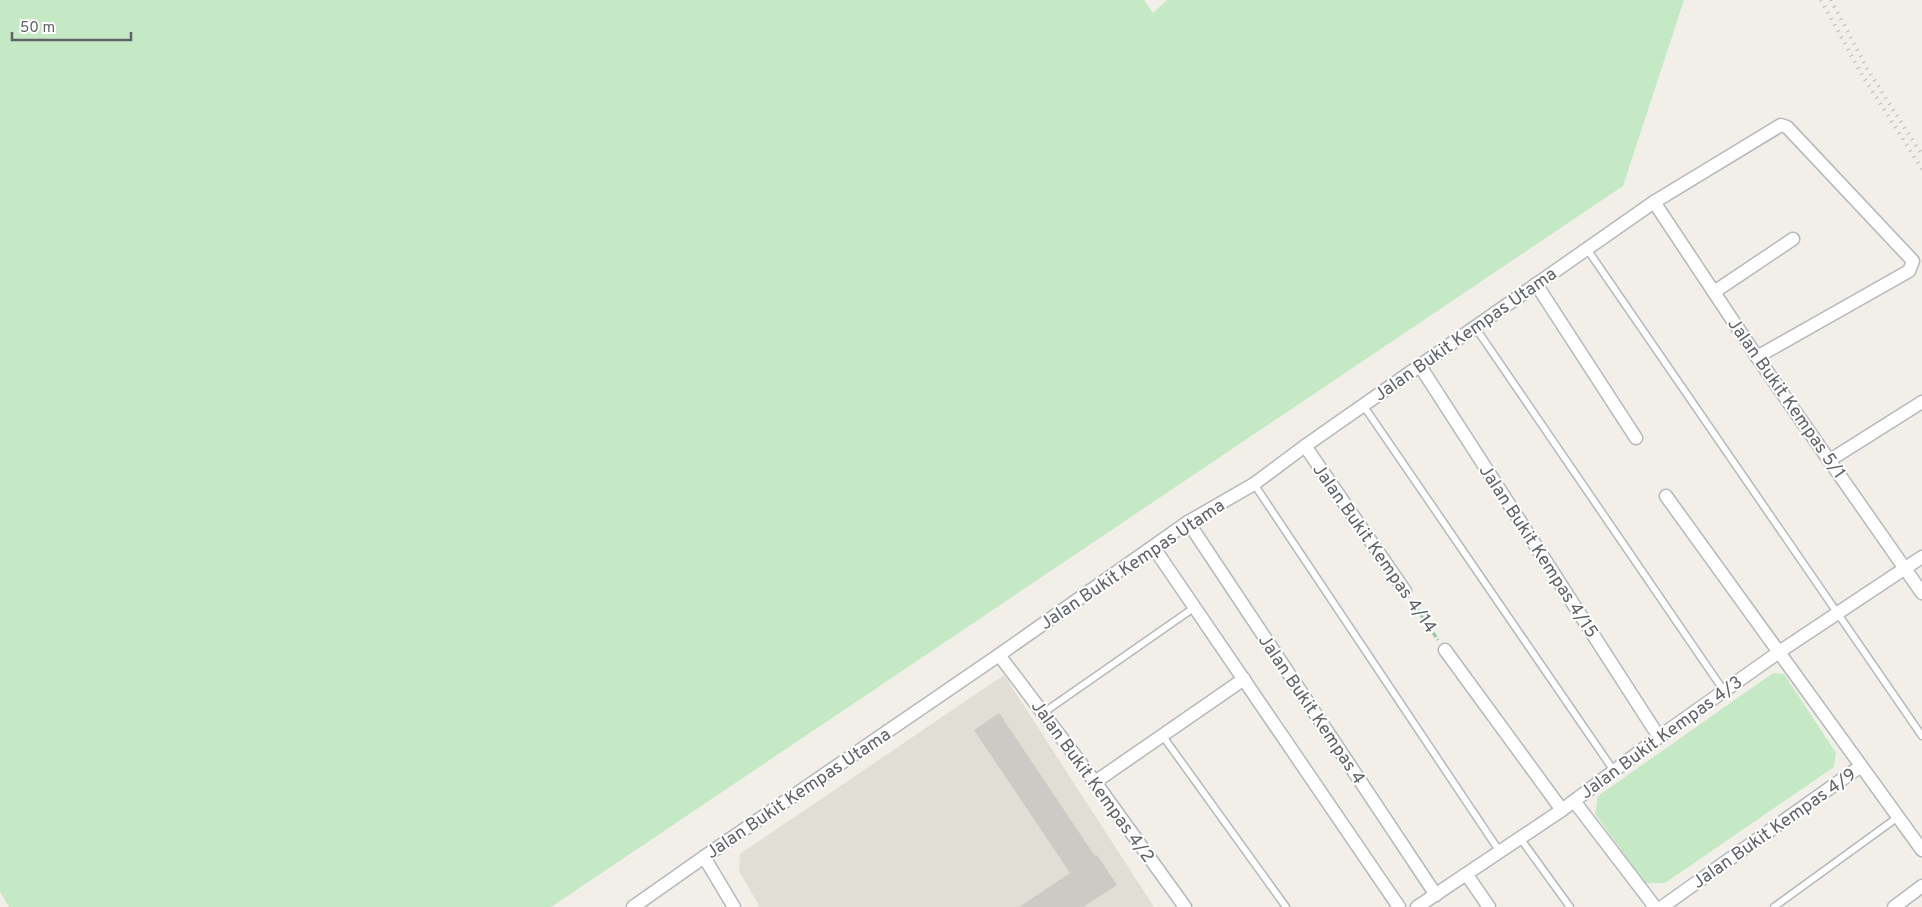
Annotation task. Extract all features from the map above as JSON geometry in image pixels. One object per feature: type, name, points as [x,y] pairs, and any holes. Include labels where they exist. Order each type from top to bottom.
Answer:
[{"type":"street","name":"Jalan Bukit Kempas Utama","points":[[633,907],[1154,548],[1188,522],[1254,484],[1363,405],[1654,202],[1781,126],[1787,127],[1912,261],[1909,271],[1757,357]]},
{"type":"street","name":"Jalan Bukit Kempas 5/1","points":[[1654,202],[1757,357],[1922,593]]},
{"type":"street","points":[[1714,292],[1792,239]]},
{"type":"street","points":[[1536,284],[1636,438]]},
{"type":"street","name":"Jalan Bukit Kempas 4/15","points":[[1420,366],[1659,737]]},
{"type":"street","points":[[1830,460],[1922,402]]},
{"type":"street","name":"Jalan Bukit Kempas 4/14","points":[[1305,446],[1405,591]]},
{"type":"street","points":[[1666,496],[1922,850]]},
{"type":"street","name":"Jalan Bukit Kempas 4","points":[[1188,522],[1436,895]]},
{"type":"street","points":[[1154,548],[1399,907]]},
{"type":"street","name":"Jalan Bukit Kempas 4/3","points":[[1417,907],[1562,810],[1615,772],[1659,737],[1779,652],[1922,557]]},
{"type":"street","points":[[1445,650],[1562,810]]},
{"type":"street","name":"Jalan Bukit Kempas 4/2","points":[[999,655],[1095,782],[1185,907]]},
{"type":"street","points":[[1095,782],[1244,679]]},
{"type":"street","name":"Jalan Bukit Kempas 4/9","points":[[1662,907],[1861,766]]},
{"type":"street","points":[[1574,801],[1656,907]]},
{"type":"street","points":[[704,857],[734,907]]},
{"type":"street","points":[[1467,875],[1489,907]]},
{"type":"street","points":[[1894,907],[1922,886]]},
{"type":"lane","points":[[1587,249],[1922,736]]},
{"type":"lane","points":[[1475,327],[1724,691]]},
{"type":"lane","points":[[1363,405],[1615,772]]},
{"type":"lane","points":[[1254,484],[1500,852]]},
{"type":"lane","points":[[1044,713],[1195,608]]},
{"type":"lane","points":[[1162,735],[1286,907]]},
{"type":"lane","points":[[1774,907],[1898,817]]},
{"type":"lane","points":[[1520,838],[1570,907]]},
{"type":"path","name":"Jalan Bukit Kempas 4/14","points":[[1405,591],[1445,650]]},
{"type":"shaded area","points":[[1004,675],[1154,907],[760,907],[739,871],[740,854]]},
{"type":"green space","points":[[0,0],[1144,0],[1153,13],[1167,0],[1684,0],[1623,186],[551,907],[9,907],[0,892]]},
{"type":"green space","points":[[1773,673],[1784,674],[1836,753],[1834,767],[1665,883],[1645,883],[1595,814],[1598,796]]},
{"type":"building","points":[[999,713],[1095,856],[1097,855],[1117,885],[1083,907],[1019,907],[1070,873],[974,730]]},
{"type":"railway","points":[[1821,0],[1862,75],[1922,169]]},
{"type":"railway","points":[[1831,0],[1868,70],[1922,155]]}]
